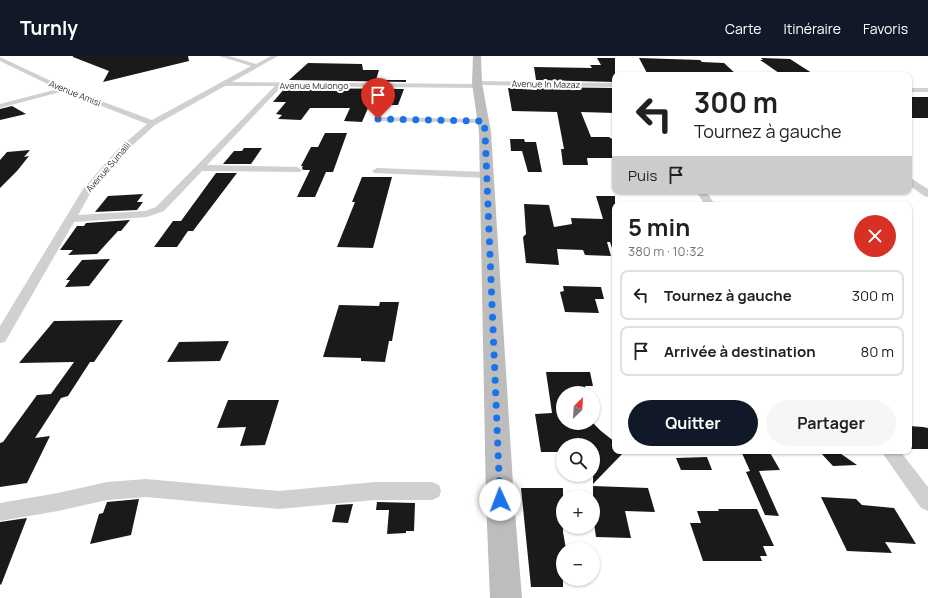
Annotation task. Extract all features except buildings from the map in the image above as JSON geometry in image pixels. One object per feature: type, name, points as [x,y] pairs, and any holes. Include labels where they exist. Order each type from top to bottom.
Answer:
[{"type":"main road","points":[[477,56],[477,85],[484,121],[506,598]]},
{"type":"street","points":[[222,56],[257,66]]},
{"type":"street","name":"Avenue Sumaïli","points":[[0,338],[87,191],[106,167],[125,147],[152,123],[275,56]]},
{"type":"street","name":"Avenue Amisi","points":[[0,59],[64,89],[152,123]]},
{"type":"street","name":"Avenue Mulongo","points":[[222,84],[477,85]]},
{"type":"street","points":[[70,219],[140,215],[155,212],[163,207],[282,84]]},
{"type":"street","name":"Avenue In Mazaz","points":[[477,85],[612,85]]},
{"type":"street","points":[[0,106],[64,89]]},
{"type":"street","points":[[912,90],[928,90]]},
{"type":"street","points":[[378,119],[484,121]]},
{"type":"street","points":[[200,168],[297,170]]},
{"type":"street","points":[[377,171],[486,175]]},
{"type":"street","points":[[912,182],[928,194]]},
{"type":"street","points":[[892,454],[928,502]]},
{"type":"street","points":[[0,512],[58,502],[107,491],[146,488],[279,500],[375,492],[432,491]]},
{"type":"route","points":[[378,119],[484,121],[490,232],[500,500]]}]
